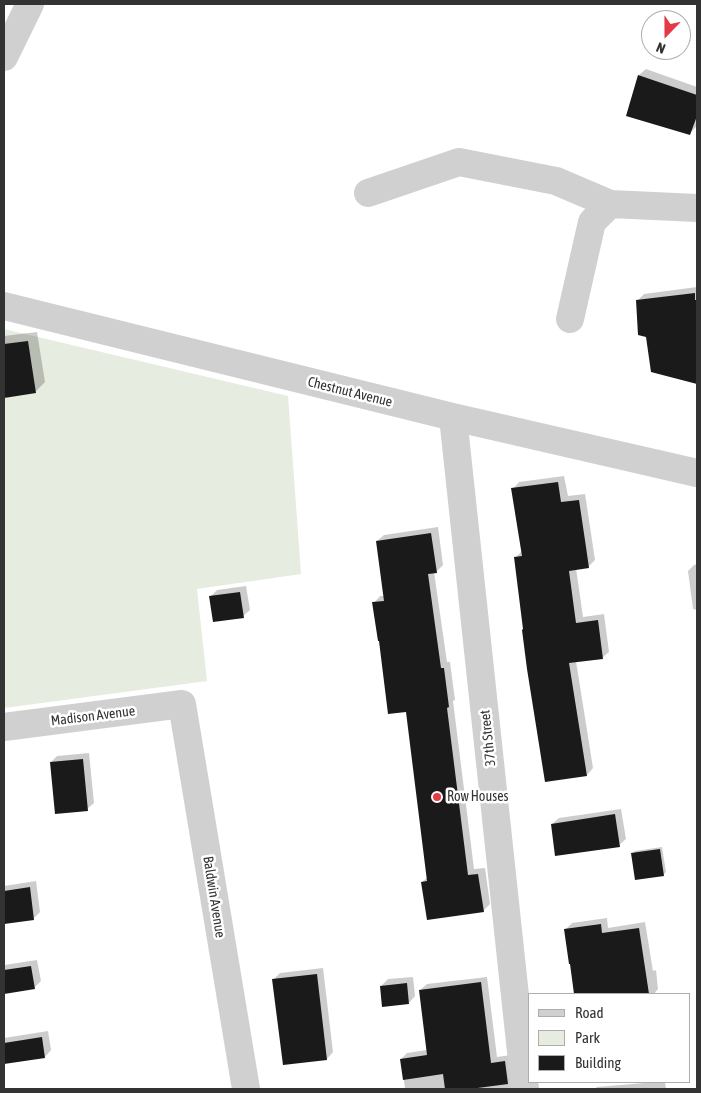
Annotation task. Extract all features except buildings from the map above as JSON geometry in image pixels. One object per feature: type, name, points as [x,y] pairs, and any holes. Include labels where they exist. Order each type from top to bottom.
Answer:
[{"type":"street","points":[[4,57],[30,4]]},
{"type":"street","points":[[368,193],[459,162],[556,181],[610,204],[697,208]]},
{"type":"street","points":[[570,320],[592,222],[610,204]]},
{"type":"street","name":"Chestnut Avenue","points":[[4,306],[453,417],[697,473]]},
{"type":"street","name":"37th Street","points":[[453,417],[525,1089]]},
{"type":"street","name":"Madison Avenue","points":[[4,727],[182,704]]},
{"type":"street","name":"Baldwin Avenue","points":[[182,704],[246,1089]]},
{"type":"green space","points":[[4,329],[288,396],[301,574],[197,589],[207,681],[4,708]]},
{"type":"place","name":"Row Houses","points":[[437,797]]}]
